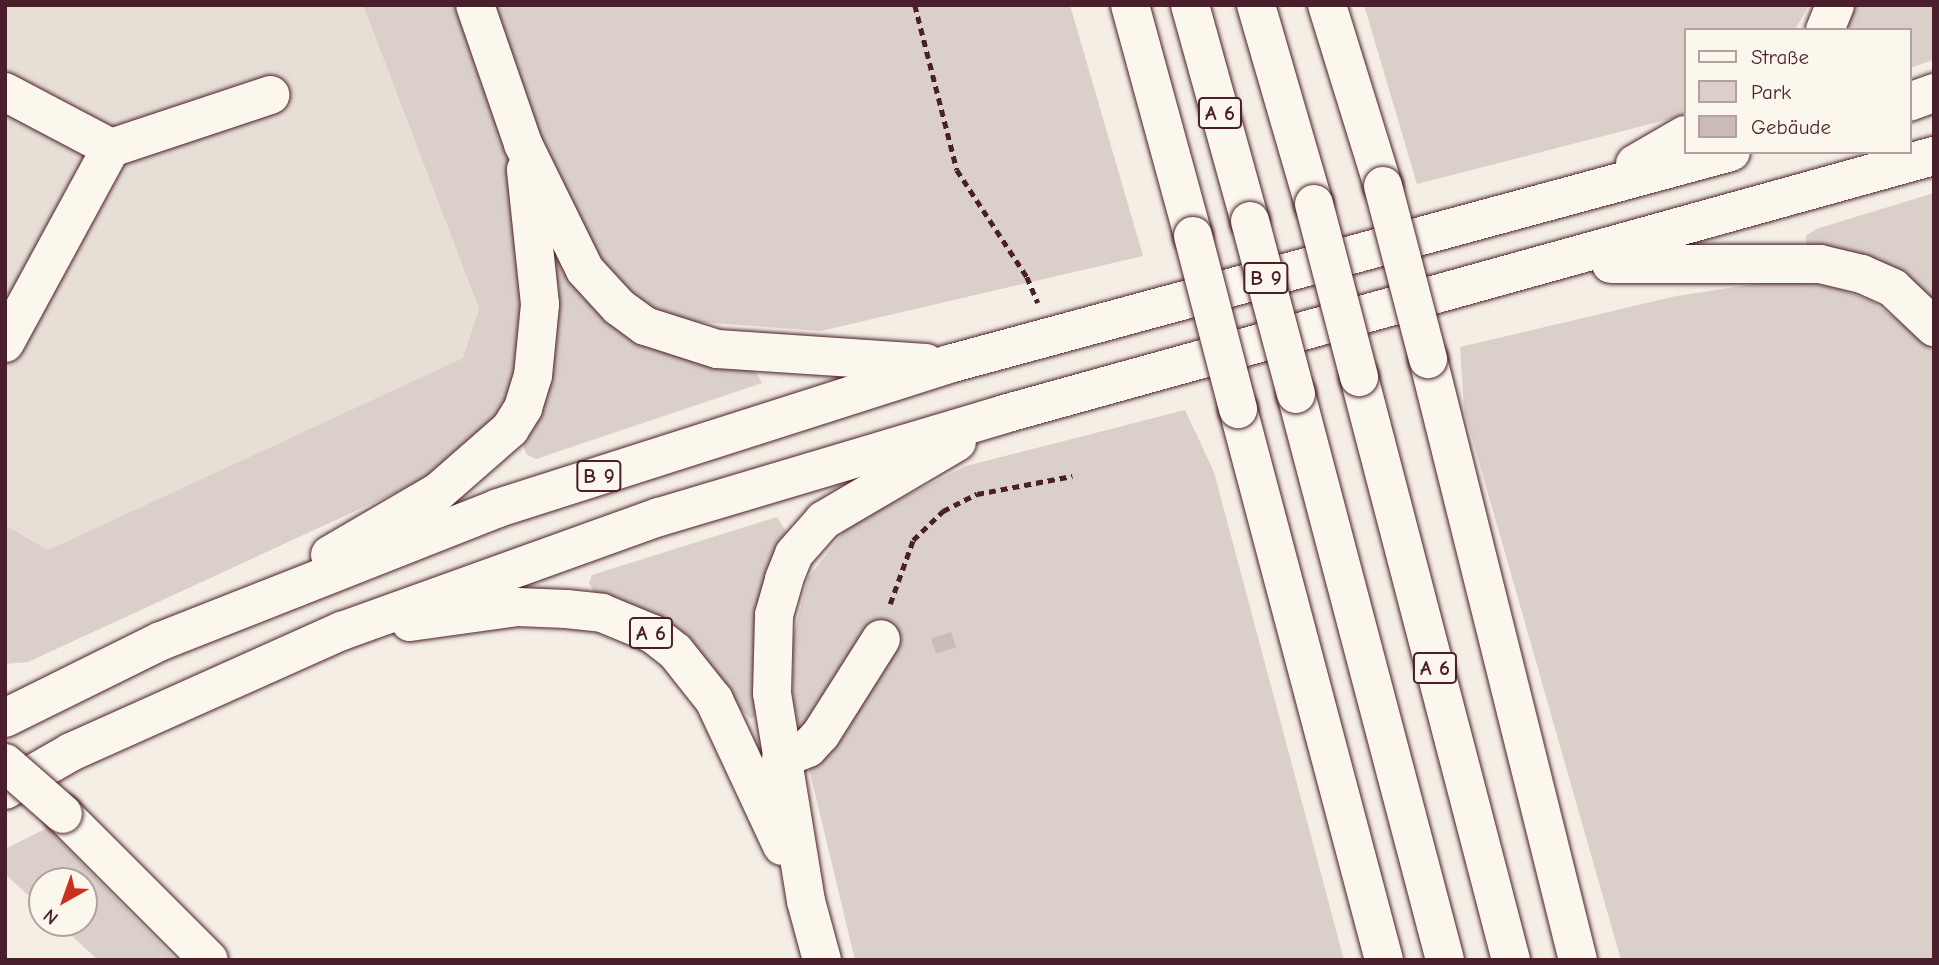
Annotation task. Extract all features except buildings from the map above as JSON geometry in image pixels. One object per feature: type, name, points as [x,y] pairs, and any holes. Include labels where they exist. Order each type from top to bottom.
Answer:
[{"type":"main road","points":[[475,5],[523,144],[585,271],[645,326],[717,349],[949,364]]},
{"type":"main road","points":[[1130,5],[1194,236],[1384,960]]},
{"type":"main road","name":"A 6","points":[[1190,5],[1250,221],[1445,960]]},
{"type":"main road","name":"A 6","points":[[1256,5],[1314,204],[1511,960]]},
{"type":"main road","points":[[1327,5],[1383,186],[1578,960]]},
{"type":"main road","points":[[1826,28],[1835,5]]},
{"type":"main road","points":[[5,92],[111,148]]},
{"type":"main road","points":[[1911,101],[1934,93]]},
{"type":"main road","points":[[5,343],[111,148],[270,94]]},
{"type":"main road","name":"B 9","points":[[1584,192],[1684,136]]},
{"type":"main road","name":"B 9","points":[[254,603],[400,511],[438,492],[510,429],[523,408],[533,376],[540,304],[523,144]]},
{"type":"main road","name":"B 9","points":[[5,718],[161,641],[498,508],[949,364],[1724,154]]},
{"type":"main road","name":"B 9","points":[[5,790],[71,752],[342,631],[659,517],[1004,414],[1553,265],[1934,156]]},
{"type":"main road","points":[[1553,265],[1730,260],[1820,264],[1893,288],[1934,327]]},
{"type":"main road","name":"B 9","points":[[806,901],[781,759],[771,654],[774,615],[794,554],[824,520],[1004,414]]},
{"type":"main road","name":"A 6","points":[[342,631],[518,607],[601,613],[653,634],[696,674],[724,717],[806,901]]},
{"type":"main road","points":[[781,759],[808,748],[821,734],[881,639]]},
{"type":"main road","points":[[5,763],[63,814],[209,960]]},
{"type":"main road","points":[[806,901],[822,960]]},
{"type":"path","points":[[915,5],[957,170],[1027,277],[1051,336]]},
{"type":"path","points":[[881,639],[913,540],[943,510],[978,494],[1072,476]]},
{"type":"shaded area","points":[[5,5],[363,5],[479,309],[463,358],[48,550],[5,525]]},
{"type":"green space","points":[[363,5],[1070,5],[1143,256],[821,331],[685,321],[642,343],[688,360],[754,369],[762,383],[536,459],[526,454],[523,444],[552,378],[557,321],[526,346],[500,422],[438,473],[28,662],[5,664],[5,525],[48,550],[463,358],[479,309]]},
{"type":"green space","points":[[1364,5],[1809,5],[1796,28],[1684,28],[1684,115],[1417,184]]},
{"type":"green space","points":[[1849,5],[1934,5],[1934,60],[1911,67],[1911,28],[1842,28]]},
{"type":"green space","points":[[1934,193],[1934,305],[1806,244],[1806,236],[1816,229]]},
{"type":"green space","points":[[1776,281],[1831,286],[1870,300],[1925,340],[1934,354],[1934,960],[1621,960],[1464,409],[1460,347],[1676,296]]},
{"type":"green space","points":[[1185,410],[1214,472],[1344,960],[855,960],[793,702],[793,638],[808,578],[850,524],[966,466]]},
{"type":"green space","points":[[777,517],[786,531],[767,577],[758,711],[752,719],[595,594],[589,583],[592,575]]},
{"type":"green space","points":[[47,828],[85,867],[28,867],[28,895],[5,874],[5,849]]},
{"type":"green space","points":[[98,880],[176,960],[98,960],[73,937],[98,937]]}]
